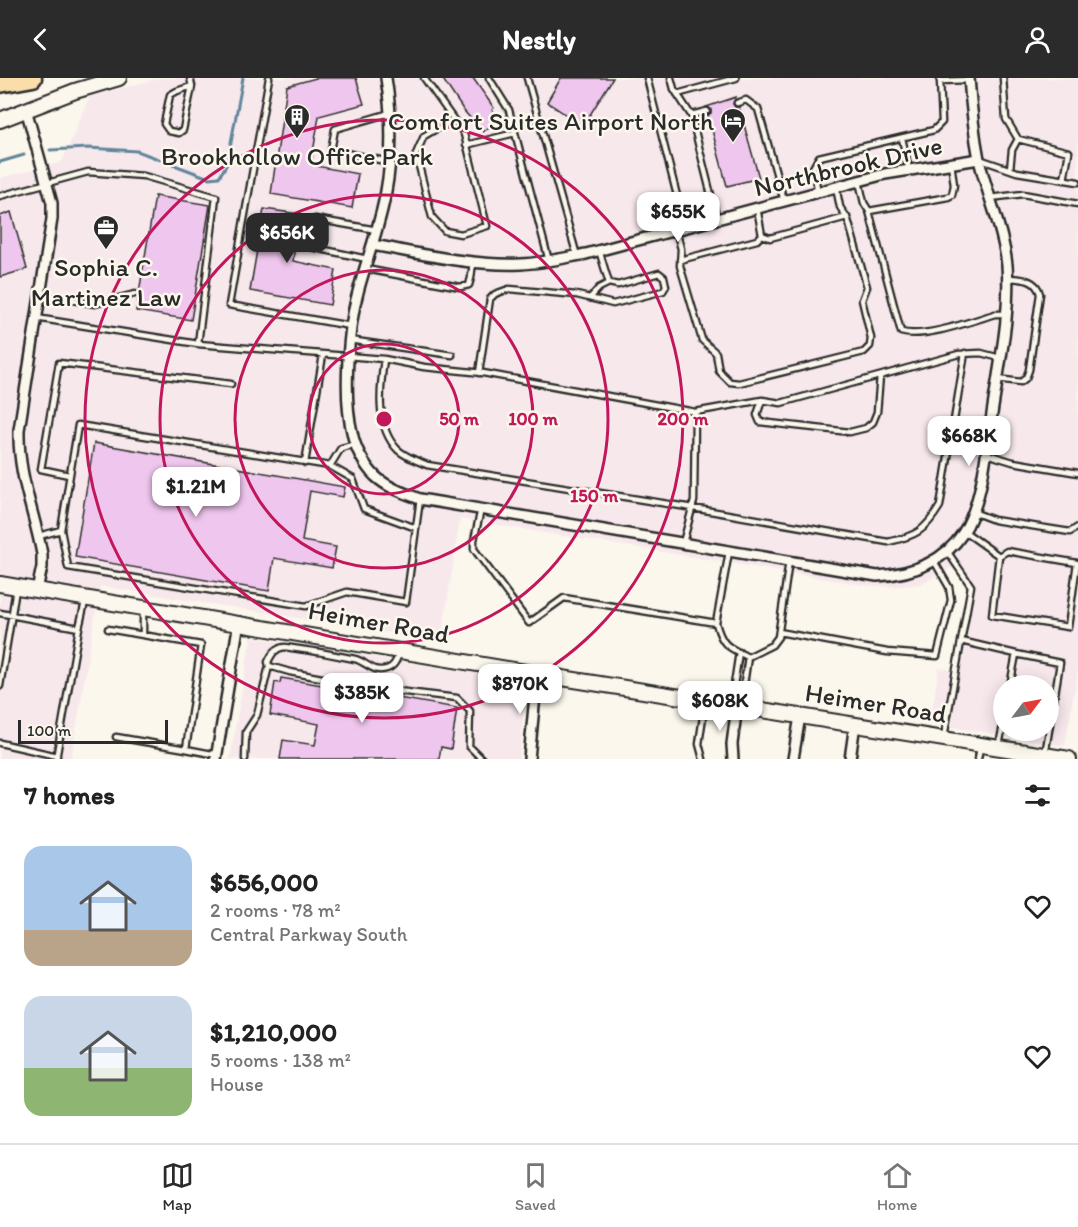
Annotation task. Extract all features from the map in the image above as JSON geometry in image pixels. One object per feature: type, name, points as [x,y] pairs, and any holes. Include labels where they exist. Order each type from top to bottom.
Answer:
[{"type":"highway","points":[[0,84],[33,78]]},
{"type":"street","points":[[0,120],[75,91],[119,78]]},
{"type":"street","points":[[386,78],[390,113],[391,162],[377,230],[357,294],[349,340],[351,432],[367,466],[376,477],[403,493],[420,499],[877,576],[907,573],[934,561],[947,551],[964,531],[973,512],[985,454],[1007,314],[1007,278],[1002,237],[980,159],[969,79]]},
{"type":"street","points":[[27,110],[52,203],[52,219],[19,430],[22,475],[39,536],[42,567],[38,590]]},
{"type":"street","name":"Northbrook Drive","points":[[373,245],[472,262],[522,264],[549,261],[577,256],[859,181],[909,170],[980,159]]},
{"type":"street","name":"Heimer Road","points":[[0,584],[239,622],[537,674],[999,748],[1023,755],[1044,755],[1069,759]]},
{"type":"street","points":[[217,757],[239,622]]},
{"type":"street","points":[[529,759],[537,674]]},
{"type":"street","points":[[733,759],[732,744],[737,706]]},
{"type":"street","points":[[793,759],[800,716]]},
{"type":"street","points":[[849,759],[855,724]]},
{"type":"lane","points":[[190,78],[192,86],[183,130],[178,133],[169,131],[164,124],[170,95],[192,86]]},
{"type":"lane","points":[[269,78],[229,305],[352,326]]},
{"type":"lane","points":[[386,78],[391,78]]},
{"type":"lane","points":[[424,78],[464,134],[487,226],[461,234],[445,231],[432,217],[416,154],[424,136],[453,119]]},
{"type":"lane","points":[[489,78],[509,110],[549,261]]},
{"type":"lane","points":[[527,78],[577,256]]},
{"type":"lane","points":[[647,78],[680,228],[680,266],[702,340],[716,353],[719,370],[730,382],[739,383],[864,352],[870,346],[871,338],[862,300],[867,287],[847,218],[840,207],[836,187]]},
{"type":"lane","points":[[671,78],[677,94],[691,115],[717,219]]},
{"type":"lane","points":[[677,94],[736,78]]},
{"type":"lane","points":[[1003,78],[1006,120],[1018,139],[1069,152],[1064,180]]},
{"type":"lane","points":[[818,192],[813,168],[819,158],[934,130],[942,122],[940,79],[969,79]]},
{"type":"lane","points":[[737,103],[746,100],[758,109],[784,201]]},
{"type":"lane","points":[[691,115],[707,111]]},
{"type":"lane","points":[[390,113],[335,129],[331,150],[391,162]]},
{"type":"lane","points":[[466,145],[515,133]]},
{"type":"lane","points":[[902,138],[909,170]]},
{"type":"lane","points":[[1010,170],[1011,150],[1018,139]]},
{"type":"lane","points":[[980,159],[1010,170],[1078,182]]},
{"type":"lane","points":[[869,211],[952,195],[954,185],[951,163]]},
{"type":"lane","points":[[0,196],[88,172],[144,176],[216,197],[198,344]]},
{"type":"lane","points":[[859,181],[901,332],[924,333],[1007,314]]},
{"type":"lane","points":[[990,198],[1023,194],[1078,204]]},
{"type":"lane","points":[[757,208],[762,235]]},
{"type":"lane","points":[[762,235],[770,238],[847,218]]},
{"type":"lane","points":[[377,230],[315,219],[311,247],[367,264],[460,287],[469,285],[472,262]]},
{"type":"lane","points":[[680,260],[757,240],[762,235]]},
{"type":"lane","points":[[599,250],[609,283]]},
{"type":"lane","points":[[479,373],[490,299],[495,294],[509,289],[552,291],[612,304],[663,291],[666,286],[664,277],[659,273],[618,285],[609,283],[598,288],[590,298]]},
{"type":"lane","points":[[997,379],[1021,382],[1026,378],[1040,294],[1038,287],[1031,280],[1007,278]]},
{"type":"lane","points":[[39,297],[62,298],[95,304],[135,294]]},
{"type":"lane","points":[[36,318],[198,344],[349,358],[384,359],[424,367],[479,373],[695,412],[762,400],[781,403],[965,353],[981,353],[1000,358]]},
{"type":"lane","points":[[349,340],[452,355]]},
{"type":"lane","points":[[384,359],[381,378],[381,414],[386,431],[396,448],[408,457],[427,465],[888,542],[908,537],[929,524],[940,506],[965,353]]},
{"type":"lane","points":[[305,464],[323,355]]},
{"type":"lane","points":[[69,475],[41,469],[59,363],[231,384]]},
{"type":"lane","points":[[762,400],[757,414],[760,422],[850,432],[873,422],[877,412],[880,376]]},
{"type":"lane","points":[[683,543],[693,508],[695,412]]},
{"type":"lane","points":[[416,528],[364,509],[353,479],[330,466],[305,464],[78,425],[61,530],[68,567],[306,606],[347,592],[406,602],[420,499]]},
{"type":"lane","points":[[330,466],[341,448],[356,444]]},
{"type":"lane","points":[[985,454],[1012,462],[1078,473]]},
{"type":"lane","points":[[480,509],[474,549],[529,623],[564,598],[716,623]]},
{"type":"lane","points":[[973,512],[994,520],[1070,532],[1078,526]]},
{"type":"lane","points":[[39,536],[61,530]]},
{"type":"lane","points":[[964,531],[999,556]]},
{"type":"lane","points":[[1007,550],[1077,563],[1068,627],[992,615],[999,556],[1007,550]]},
{"type":"lane","points":[[729,551],[716,623],[720,639],[729,648],[748,657]]},
{"type":"lane","points":[[944,739],[971,586],[947,551]]},
{"type":"lane","points":[[748,657],[772,645],[778,637],[789,561]]},
{"type":"lane","points":[[779,632],[887,652],[937,656],[951,600],[949,587],[934,561]]},
{"type":"lane","points":[[0,686],[16,586]]},
{"type":"lane","points":[[0,743],[56,757],[85,598]]},
{"type":"lane","points":[[143,607],[143,634]]},
{"type":"lane","points":[[0,613],[80,628]]},
{"type":"lane","points":[[108,629],[201,645],[186,749]]},
{"type":"lane","points":[[961,641],[1060,663],[1044,755]]},
{"type":"lane","points":[[245,759],[246,732],[257,715],[268,662],[273,652],[285,647],[358,660],[381,670],[391,668],[396,662],[399,650]]},
{"type":"lane","points":[[739,652],[732,698],[737,706],[742,698],[748,657]]},
{"type":"lane","points":[[1012,675],[1016,654]]},
{"type":"lane","points":[[269,666],[381,689],[457,698],[470,711],[469,746],[482,759]]},
{"type":"lane","points":[[703,759],[699,744],[705,700]]},
{"type":"lane","points":[[116,737],[186,749],[217,757]]},
{"type":"lane","points":[[999,748],[1000,741]]},
{"type":"lane","points":[[978,759],[980,745]]},
{"type":"shaded area","points":[[161,78],[1078,78],[1078,668],[1065,746],[1036,741],[1059,741],[1059,675],[993,675],[993,734],[930,723],[939,668],[952,670],[967,589],[953,567],[920,584],[892,587],[864,585],[460,519],[441,641],[100,586],[71,759],[0,759],[0,178],[62,162],[89,97]]},
{"type":"shaded area","points":[[251,637],[526,682],[519,759],[230,759]]},
{"type":"building","name":"Brookhollow Office Park","points":[[316,78],[356,78],[364,104],[319,116],[311,165],[358,174],[352,208],[271,194],[287,86]]},
{"type":"building","points":[[442,78],[473,78],[494,108],[492,110],[496,116],[494,118],[496,122],[483,132],[464,111]]},
{"type":"building","points":[[561,78],[613,78],[583,126],[547,102]]},
{"type":"building","name":"Comfort Suites Airport North","points":[[736,97],[733,104],[739,107],[759,178],[727,186],[708,115],[711,109],[706,107]]},
{"type":"building","points":[[155,196],[210,205],[191,320],[136,311]]},
{"type":"building","points":[[264,209],[299,214],[293,261],[336,270],[330,305],[250,291]]},
{"type":"building","points":[[11,212],[27,269],[0,277],[0,216]]},
{"type":"building","points":[[94,443],[345,487],[343,497],[310,491],[302,541],[336,547],[332,568],[274,558],[269,591],[75,557]]},
{"type":"building","points":[[281,678],[457,708],[451,749],[441,747],[439,759],[280,759],[283,740],[315,745],[319,724],[270,715],[275,682],[280,683]]},
{"type":"waterway","points":[[50,150],[88,148],[137,151],[209,178],[219,177],[227,164],[243,78]]},
{"type":"waterway","points":[[0,162],[24,155]]},
{"type":"place","name":"Brookhollow Office Park","points":[[297,140]]},
{"type":"place","name":"Comfort Suites Airport North","points":[[733,144]]},
{"type":"place","name":"Sophia C. Martinez Law","points":[[106,251]]}]
